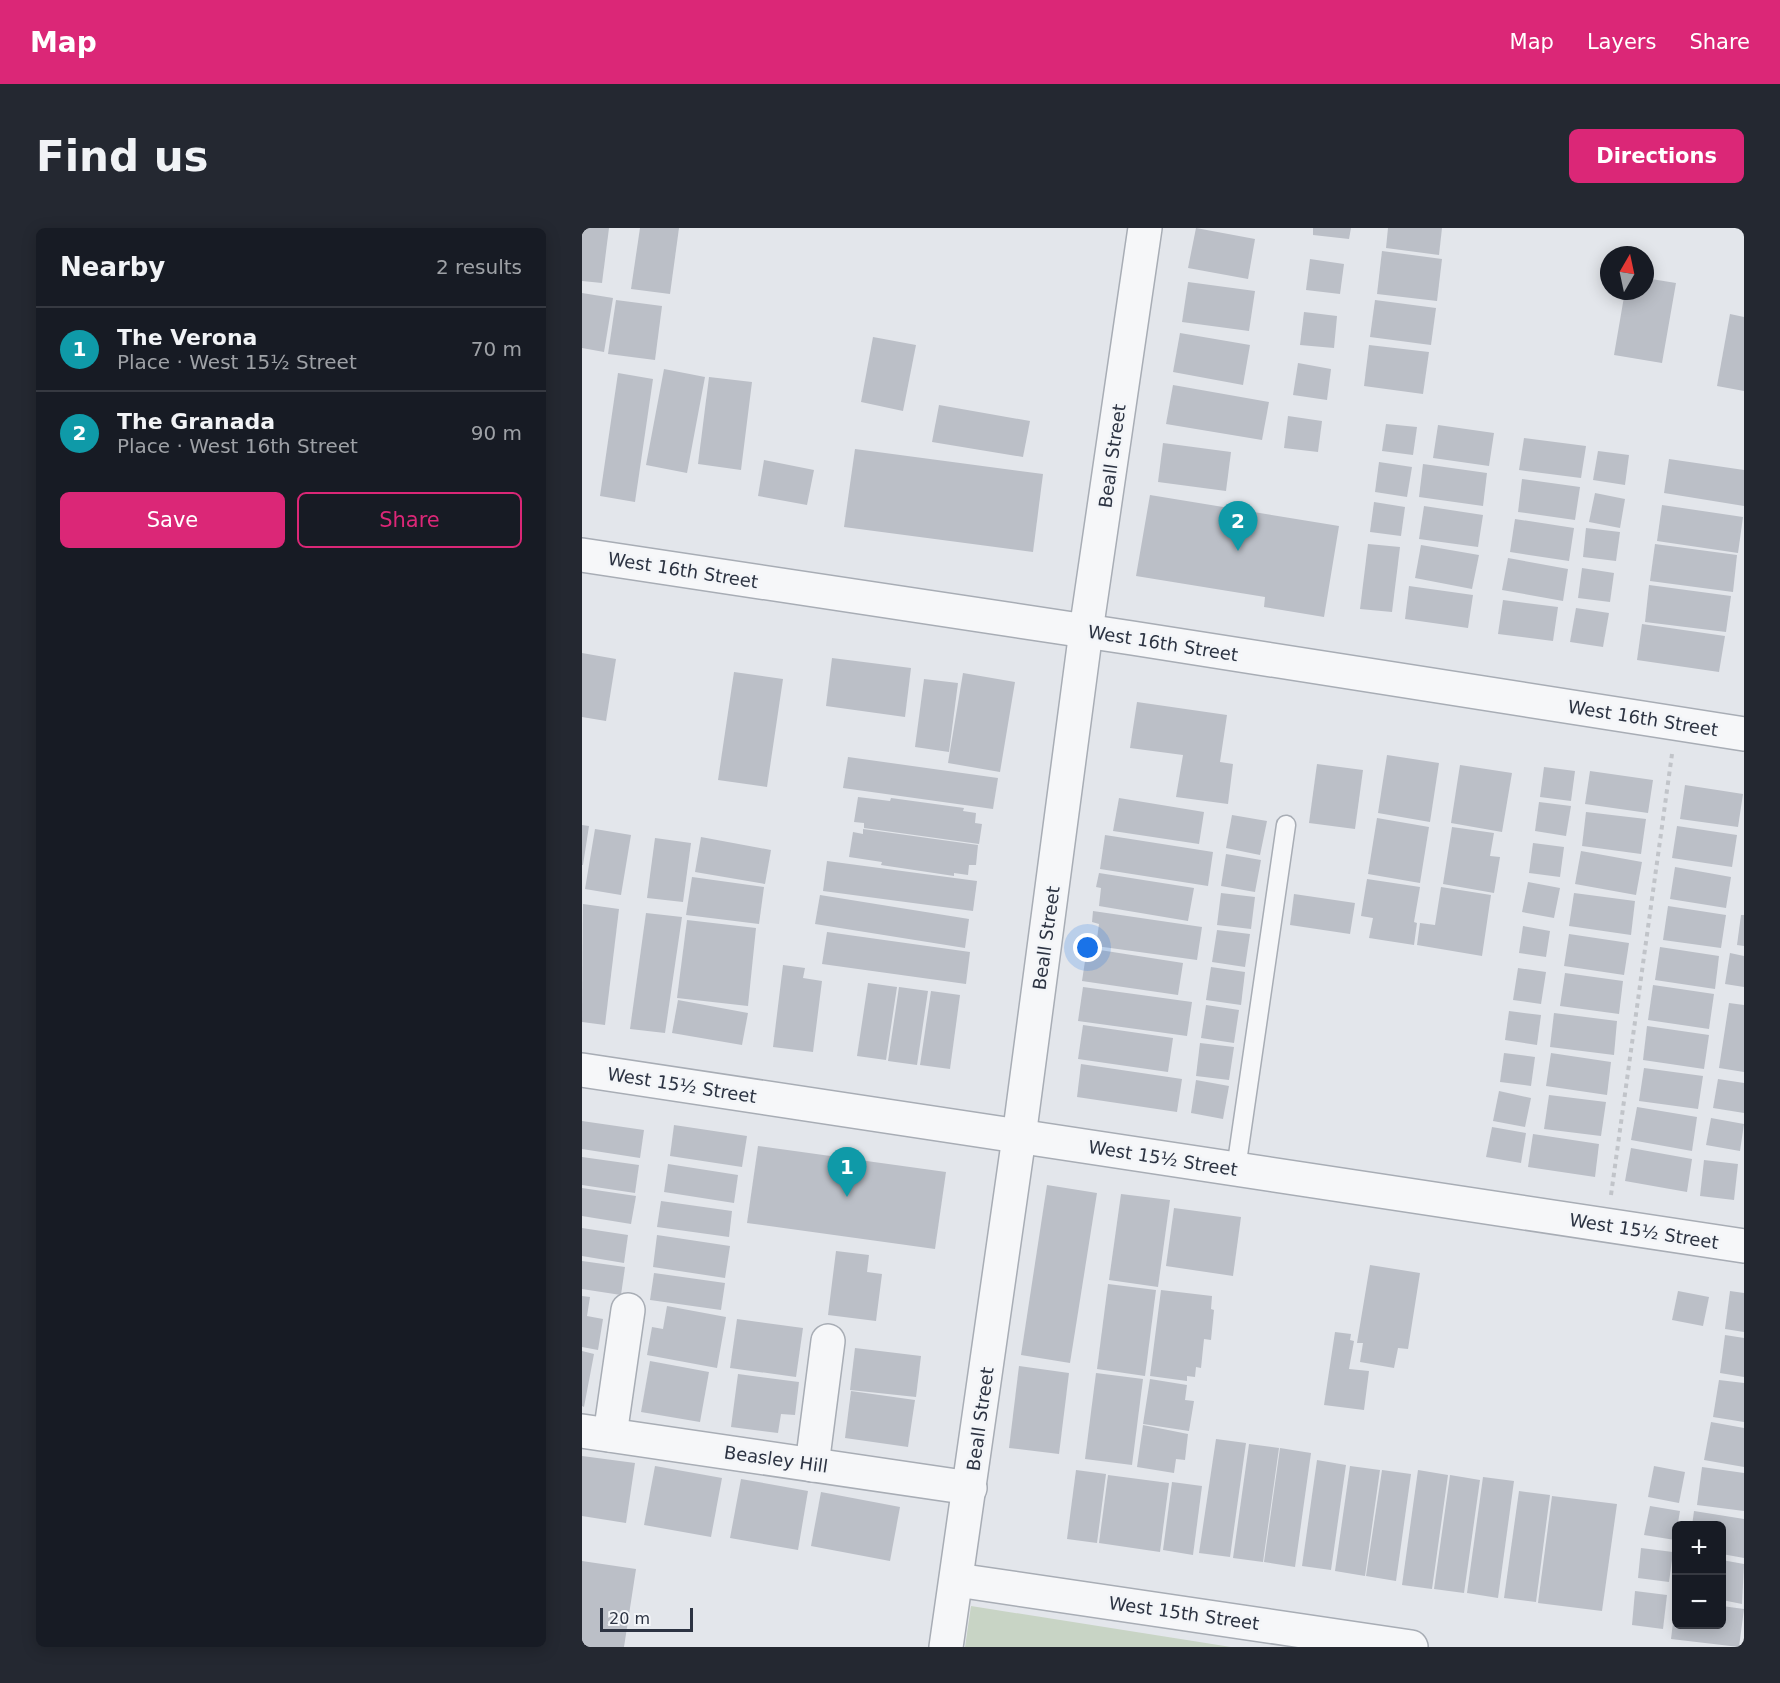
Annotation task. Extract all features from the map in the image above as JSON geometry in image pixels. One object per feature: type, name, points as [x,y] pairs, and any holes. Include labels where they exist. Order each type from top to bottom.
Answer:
[{"type":"street","name":"Beall Street","points":[[946,1647],[1019,1137],[1086,632],[1145,228]]},
{"type":"street","name":"West 16th Street","points":[[582,555],[1744,734]]},
{"type":"street","name":"West 15½ Street","points":[[582,1070],[1744,1246]]},
{"type":"street","points":[[596,1433],[628,1310]]},
{"type":"street","points":[[812,1465],[828,1341]]},
{"type":"street","name":"Beasley Hill","points":[[596,1433],[970,1488]]},
{"type":"street","name":"West 15th Street","points":[[957,1580],[1411,1647]]},
{"type":"lane","points":[[1236,1169],[1286,825]]},
{"type":"path","points":[[1607,1226],[1676,723]]},
{"type":"green space","points":[[971,1606],[1231,1647],[965,1647]]},
{"type":"building","points":[[582,228],[609,228],[602,283],[582,281]]},
{"type":"building","points":[[640,228],[679,228],[670,294],[631,289]]},
{"type":"building","points":[[1196,228],[1255,239],[1248,279],[1188,268]]},
{"type":"building","points":[[1313,228],[1351,228],[1349,239],[1313,235]]},
{"type":"building","points":[[1388,228],[1442,228],[1439,255],[1386,248]]},
{"type":"building","points":[[1382,251],[1442,259],[1437,301],[1377,294]]},
{"type":"building","points":[[1310,259],[1344,264],[1340,294],[1306,290]]},
{"type":"building","points":[[1654,279],[1676,283],[1662,363],[1614,355],[1623,300],[1654,300]]},
{"type":"building","points":[[1188,282],[1255,291],[1249,331],[1182,322]]},
{"type":"building","points":[[582,293],[613,298],[604,352],[582,348]]},
{"type":"building","points":[[616,300],[662,306],[655,360],[608,354]]},
{"type":"building","points":[[1375,300],[1436,308],[1431,345],[1370,337]]},
{"type":"building","points":[[1304,312],[1337,316],[1334,348],[1300,345]]},
{"type":"building","points":[[1730,314],[1744,317],[1744,391],[1717,386]]},
{"type":"building","points":[[1180,333],[1250,345],[1243,385],[1173,372]]},
{"type":"building","points":[[873,337],[916,345],[903,411],[861,402]]},
{"type":"building","points":[[1369,345],[1429,352],[1423,394],[1364,386]]},
{"type":"building","points":[[1298,363],[1331,369],[1327,400],[1293,395]]},
{"type":"building","points":[[664,369],[705,377],[687,473],[646,465]]},
{"type":"building","points":[[618,373],[653,379],[635,502],[600,496]]},
{"type":"building","points":[[709,377],[752,382],[741,470],[698,464]]},
{"type":"building","points":[[1173,385],[1269,402],[1262,440],[1166,424]]},
{"type":"building","points":[[939,405],[1030,421],[1023,457],[932,442]]},
{"type":"building","points":[[1288,416],[1322,421],[1318,452],[1284,448]]},
{"type":"building","points":[[1386,424],[1417,427],[1413,455],[1382,451]]},
{"type":"building","points":[[1438,425],[1494,433],[1489,466],[1433,458]]},
{"type":"building","points":[[1524,438],[1586,446],[1581,478],[1519,470]]},
{"type":"building","points":[[1163,443],[1231,452],[1226,491],[1158,482]]},
{"type":"building","points":[[855,449],[1043,474],[1033,552],[844,527]]},
{"type":"building","points":[[1598,451],[1629,455],[1625,485],[1593,480]]},
{"type":"building","points":[[1669,459],[1744,470],[1744,506],[1664,493]]},
{"type":"building","points":[[764,460],[814,470],[807,505],[758,496]]},
{"type":"building","points":[[1379,462],[1412,467],[1407,497],[1375,492]]},
{"type":"building","points":[[1423,464],[1487,473],[1483,506],[1419,497]]},
{"type":"building","points":[[1522,479],[1580,487],[1575,520],[1518,512]]},
{"type":"building","points":[[1595,493],[1625,499],[1620,528],[1589,522]]},
{"type":"building","points":[[1150,495],[1339,526],[1324,617],[1264,607],[1265,597],[1136,576]]},
{"type":"building","points":[[1374,502],[1405,507],[1401,536],[1370,532]]},
{"type":"building","points":[[1662,505],[1743,517],[1738,553],[1657,541]]},
{"type":"building","points":[[1424,506],[1483,515],[1478,547],[1419,539]]},
{"type":"building","points":[[1515,519],[1574,528],[1569,561],[1510,552]]},
{"type":"building","points":[[1586,528],[1620,532],[1616,561],[1583,557]]},
{"type":"building","points":[[1368,544],[1400,547],[1392,612],[1360,609]]},
{"type":"building","points":[[1655,544],[1737,555],[1733,592],[1650,581]]},
{"type":"building","points":[[1421,545],[1479,555],[1472,589],[1415,578]]},
{"type":"building","points":[[1508,558],[1568,569],[1563,601],[1502,590]]},
{"type":"building","points":[[1582,568],[1614,573],[1610,602],[1578,598]]},
{"type":"building","points":[[1649,585],[1731,596],[1726,632],[1645,622]]},
{"type":"building","points":[[1409,586],[1473,595],[1468,628],[1405,619]]},
{"type":"building","points":[[1503,600],[1558,607],[1553,641],[1498,634]]},
{"type":"building","points":[[1576,608],[1609,613],[1603,647],[1570,642]]},
{"type":"building","points":[[1642,624],[1725,636],[1719,672],[1637,660]]},
{"type":"building","points":[[582,653],[616,659],[606,721],[582,717]]},
{"type":"building","points":[[832,658],[911,668],[905,717],[826,706]]},
{"type":"building","points":[[734,672],[783,679],[767,787],[718,780]]},
{"type":"building","points":[[963,673],[1015,682],[1000,772],[948,763]]},
{"type":"building","points":[[924,679],[958,683],[949,752],[915,747]]},
{"type":"building","points":[[1137,702],[1227,715],[1220,762],[1233,764],[1228,804],[1176,797],[1183,755],[1130,748]]},
{"type":"building","points":[[1387,755],[1439,763],[1430,822],[1378,813]]},
{"type":"building","points":[[848,757],[998,778],[993,809],[843,788]]},
{"type":"building","points":[[1317,764],[1363,770],[1355,829],[1309,823]]},
{"type":"building","points":[[1460,765],[1512,773],[1502,832],[1451,823]]},
{"type":"building","points":[[1544,767],[1575,771],[1571,801],[1540,797]]},
{"type":"building","points":[[1590,771],[1653,780],[1648,813],[1585,804]]},
{"type":"building","points":[[1685,785],[1743,794],[1738,827],[1680,819]]},
{"type":"building","points":[[858,797],[890,801],[891,798],[964,808],[963,811],[976,813],[975,823],[982,824],[979,844],[864,828],[864,823],[854,822]]},
{"type":"building","points":[[1119,798],[1204,812],[1199,844],[1113,831]]},
{"type":"building","points":[[1539,802],[1571,806],[1566,836],[1535,831]]},
{"type":"building","points":[[1586,812],[1646,819],[1641,854],[1582,846]]},
{"type":"building","points":[[1232,815],[1267,821],[1260,855],[1226,848]]},
{"type":"building","points":[[1377,818],[1429,827],[1420,883],[1368,874]]},
{"type":"building","points":[[582,825],[589,826],[583,865],[582,865]]},
{"type":"building","points":[[1677,826],[1737,835],[1732,867],[1672,858]]},
{"type":"building","points":[[1452,827],[1494,833],[1490,856],[1500,857],[1494,893],[1443,884]]},
{"type":"building","points":[[595,829],[631,835],[621,895],[585,889]]},
{"type":"building","points":[[863,829],[978,845],[976,865],[969,865],[968,875],[954,873],[954,876],[881,865],[882,862],[849,857],[853,832],[863,834]]},
{"type":"building","points":[[1105,835],[1213,852],[1208,886],[1100,869]]},
{"type":"building","points":[[701,837],[771,850],[765,884],[695,872]]},
{"type":"building","points":[[655,838],[691,843],[683,902],[647,898]]},
{"type":"building","points":[[1533,843],[1564,847],[1560,877],[1529,873]]},
{"type":"building","points":[[1581,851],[1642,862],[1636,895],[1575,884]]},
{"type":"building","points":[[1226,854],[1261,860],[1255,892],[1221,886]]},
{"type":"building","points":[[827,861],[977,881],[973,911],[823,891]]},
{"type":"building","points":[[1675,867],[1731,877],[1726,908],[1670,899]]},
{"type":"building","points":[[1099,873],[1194,888],[1188,921],[1099,906],[1101,888],[1096,887]]},
{"type":"building","points":[[692,877],[764,887],[759,924],[686,915]]},
{"type":"building","points":[[1367,879],[1420,887],[1414,922],[1417,923],[1414,945],[1369,938],[1373,918],[1361,916]]},
{"type":"building","points":[[1528,882],[1560,888],[1554,918],[1522,912]]},
{"type":"building","points":[[1441,887],[1491,895],[1482,956],[1417,945],[1420,923],[1435,925]]},
{"type":"building","points":[[1221,893],[1255,897],[1251,929],[1217,925]]},
{"type":"building","points":[[1574,893],[1635,901],[1631,935],[1569,926]]},
{"type":"building","points":[[1294,894],[1355,903],[1350,934],[1290,925]]},
{"type":"building","points":[[820,895],[969,919],[965,948],[815,924]]},
{"type":"building","points":[[583,904],[619,909],[605,1025],[582,1022]]},
{"type":"building","points":[[1668,906],[1726,915],[1721,948],[1663,940]]},
{"type":"building","points":[[1093,911],[1202,927],[1197,960],[1096,946],[1099,924],[1092,922]]},
{"type":"building","points":[[646,913],[682,917],[665,1033],[630,1029]]},
{"type":"building","points":[[1741,915],[1744,915],[1744,946],[1737,945]]},
{"type":"building","points":[[687,920],[756,928],[748,1006],[677,998]]},
{"type":"building","points":[[1523,926],[1550,931],[1546,957],[1519,953]]},
{"type":"building","points":[[1217,930],[1250,934],[1245,967],[1212,962]]},
{"type":"building","points":[[827,932],[970,952],[966,984],[822,964]]},
{"type":"building","points":[[1569,934],[1629,943],[1624,975],[1564,966]]},
{"type":"building","points":[[1660,947],[1719,956],[1715,989],[1655,980]]},
{"type":"building","points":[[1087,948],[1183,963],[1178,995],[1082,981]]},
{"type":"building","points":[[1730,953],[1744,956],[1744,987],[1725,984]]},
{"type":"building","points":[[783,965],[805,968],[803,978],[822,981],[813,1052],[773,1047]]},
{"type":"building","points":[[1211,967],[1245,972],[1241,1005],[1206,1000]]},
{"type":"building","points":[[1518,968],[1546,972],[1541,1004],[1513,1000]]},
{"type":"building","points":[[1565,973],[1623,981],[1619,1014],[1560,1006]]},
{"type":"building","points":[[868,983],[897,987],[886,1060],[857,1056]]},
{"type":"building","points":[[1653,985],[1714,994],[1709,1029],[1648,1020]]},
{"type":"building","points":[[899,987],[928,991],[917,1065],[888,1061]]},
{"type":"building","points":[[1083,987],[1192,1002],[1187,1036],[1078,1021]]},
{"type":"building","points":[[931,991],[960,995],[950,1069],[920,1065]]},
{"type":"building","points":[[678,1000],[748,1013],[742,1045],[672,1033]]},
{"type":"building","points":[[1729,1003],[1744,1005],[1744,1072],[1719,1068]]},
{"type":"building","points":[[1206,1005],[1239,1010],[1234,1043],[1201,1038]]},
{"type":"building","points":[[1509,1011],[1541,1015],[1537,1045],[1505,1040]]},
{"type":"building","points":[[1554,1013],[1617,1021],[1614,1055],[1550,1047]]},
{"type":"building","points":[[1083,1025],[1173,1038],[1168,1072],[1078,1059]]},
{"type":"building","points":[[1647,1026],[1709,1035],[1704,1069],[1643,1060]]},
{"type":"building","points":[[1200,1043],[1234,1047],[1229,1080],[1196,1076]]},
{"type":"building","points":[[1504,1053],[1535,1057],[1531,1086],[1500,1082]]},
{"type":"building","points":[[1551,1053],[1611,1062],[1607,1095],[1546,1086]]},
{"type":"building","points":[[1081,1064],[1182,1079],[1177,1112],[1077,1097]]},
{"type":"building","points":[[1644,1068],[1703,1076],[1698,1109],[1639,1101]]},
{"type":"building","points":[[1718,1079],[1744,1083],[1744,1113],[1713,1108]]},
{"type":"building","points":[[1196,1080],[1229,1086],[1223,1119],[1191,1113]]},
{"type":"building","points":[[1499,1091],[1531,1098],[1525,1127],[1493,1121]]},
{"type":"building","points":[[1549,1095],[1606,1102],[1601,1136],[1544,1129]]},
{"type":"building","points":[[1637,1107],[1697,1117],[1692,1151],[1631,1140]]},
{"type":"building","points":[[1711,1118],[1744,1124],[1740,1151],[1706,1145]]},
{"type":"building","points":[[582,1121],[644,1130],[640,1158],[582,1149]]},
{"type":"building","points":[[674,1125],[747,1136],[742,1167],[670,1156]]},
{"type":"building","points":[[1492,1127],[1526,1133],[1521,1163],[1486,1157]]},
{"type":"building","points":[[1533,1134],[1599,1144],[1595,1177],[1528,1167]]},
{"type":"building","points":[[758,1146],[946,1172],[935,1249],[747,1223]]},
{"type":"building","points":[[1631,1148],[1692,1159],[1687,1192],[1625,1181]]},
{"type":"building","points":[[582,1157],[639,1165],[635,1193],[582,1185]]},
{"type":"building","points":[[1704,1160],[1738,1164],[1734,1200],[1700,1196]]},
{"type":"building","points":[[668,1164],[738,1175],[734,1203],[664,1192]]},
{"type":"building","points":[[1047,1185],[1097,1193],[1070,1363],[1021,1355]]},
{"type":"building","points":[[582,1188],[636,1196],[631,1224],[582,1216]]},
{"type":"building","points":[[1121,1194],[1170,1200],[1158,1287],[1109,1280]]},
{"type":"building","points":[[661,1201],[732,1211],[729,1237],[657,1227]]},
{"type":"building","points":[[1174,1208],[1241,1217],[1233,1276],[1166,1266]]},
{"type":"building","points":[[582,1228],[628,1235],[624,1263],[582,1256]]},
{"type":"building","points":[[657,1235],[730,1246],[725,1278],[653,1267]]},
{"type":"building","points":[[836,1251],[869,1255],[867,1272],[882,1274],[876,1321],[828,1315]]},
{"type":"building","points":[[582,1261],[625,1267],[621,1295],[582,1289]]},
{"type":"building","points":[[1370,1265],[1420,1273],[1408,1349],[1398,1348],[1394,1368],[1360,1362],[1363,1343],[1357,1343]]},
{"type":"building","points":[[654,1273],[725,1283],[721,1310],[650,1300]]},
{"type":"building","points":[[1108,1284],[1156,1290],[1145,1376],[1097,1369]]},
{"type":"building","points":[[1161,1290],[1212,1296],[1211,1309],[1214,1310],[1211,1340],[1204,1339],[1201,1368],[1196,1367],[1195,1377],[1187,1376],[1187,1381],[1150,1376]]},
{"type":"building","points":[[1678,1291],[1709,1297],[1703,1326],[1672,1320]]},
{"type":"building","points":[[1730,1291],[1744,1293],[1744,1332],[1725,1329]]},
{"type":"building","points":[[582,1296],[590,1297],[587,1316],[603,1319],[598,1350],[582,1347]]},
{"type":"building","points":[[667,1306],[726,1317],[717,1368],[647,1355],[652,1327],[663,1329]]},
{"type":"building","points":[[737,1319],[803,1328],[796,1377],[730,1368]]},
{"type":"building","points":[[1335,1332],[1351,1334],[1350,1340],[1354,1341],[1349,1369],[1369,1371],[1364,1410],[1324,1405]]},
{"type":"building","points":[[1725,1335],[1744,1338],[1744,1377],[1720,1373]]},
{"type":"building","points":[[855,1348],[921,1356],[916,1397],[850,1390]]},
{"type":"building","points":[[582,1351],[594,1354],[584,1407],[582,1406]]},
{"type":"building","points":[[650,1361],[709,1372],[700,1422],[641,1412]]},
{"type":"building","points":[[1019,1366],[1069,1373],[1059,1454],[1009,1448]]},
{"type":"building","points":[[1096,1373],[1143,1379],[1132,1465],[1085,1459]]},
{"type":"building","points":[[738,1374],[799,1382],[795,1415],[781,1414],[778,1433],[731,1427]]},
{"type":"building","points":[[1150,1379],[1187,1385],[1185,1400],[1194,1401],[1189,1431],[1143,1424]]},
{"type":"building","points":[[1719,1380],[1744,1383],[1744,1422],[1713,1417]]},
{"type":"building","points":[[851,1391],[915,1400],[908,1447],[845,1438]]},
{"type":"building","points":[[1711,1422],[1744,1428],[1744,1467],[1704,1460]]},
{"type":"building","points":[[1143,1425],[1188,1434],[1185,1460],[1176,1459],[1174,1473],[1137,1467]]},
{"type":"building","points":[[1216,1439],[1246,1443],[1230,1557],[1199,1553]]},
{"type":"building","points":[[1249,1444],[1279,1448],[1263,1562],[1233,1558]]},
{"type":"building","points":[[1280,1448],[1311,1453],[1295,1567],[1264,1562]]},
{"type":"building","points":[[582,1456],[635,1463],[626,1523],[582,1516]]},
{"type":"building","points":[[1317,1460],[1346,1465],[1331,1570],[1302,1566]]},
{"type":"building","points":[[655,1466],[722,1478],[711,1537],[644,1525]]},
{"type":"building","points":[[1350,1466],[1380,1470],[1365,1576],[1335,1571]]},
{"type":"building","points":[[1654,1466],[1685,1472],[1679,1503],[1648,1497]]},
{"type":"building","points":[[1702,1467],[1744,1473],[1744,1511],[1697,1505]]},
{"type":"building","points":[[1076,1470],[1106,1474],[1097,1543],[1067,1539]]},
{"type":"building","points":[[1382,1470],[1411,1474],[1396,1581],[1366,1576]]},
{"type":"building","points":[[1418,1470],[1448,1475],[1432,1589],[1402,1585]]},
{"type":"building","points":[[1108,1475],[1169,1483],[1160,1552],[1099,1543]]},
{"type":"building","points":[[1450,1475],[1480,1480],[1464,1593],[1434,1589]]},
{"type":"building","points":[[1483,1477],[1514,1481],[1498,1598],[1467,1593]]},
{"type":"building","points":[[741,1479],[808,1491],[798,1550],[730,1538]]},
{"type":"building","points":[[1172,1482],[1202,1486],[1193,1555],[1163,1550]]},
{"type":"building","points":[[1519,1491],[1550,1495],[1536,1602],[1504,1598]]},
{"type":"building","points":[[821,1492],[900,1507],[890,1561],[811,1546]]},
{"type":"building","points":[[1552,1496],[1617,1504],[1602,1611],[1538,1603]]},
{"type":"building","points":[[1650,1506],[1680,1511],[1678,1521],[1672,1521],[1672,1540],[1644,1535]]},
{"type":"building","points":[[1694,1511],[1744,1519],[1744,1558],[1726,1555],[1726,1521],[1693,1521]]},
{"type":"building","points":[[1641,1548],[1672,1552],[1669,1582],[1638,1578]]},
{"type":"building","points":[[582,1561],[636,1569],[624,1647],[582,1647]]},
{"type":"building","points":[[1726,1561],[1744,1564],[1742,1604],[1726,1601]]},
{"type":"building","points":[[1635,1591],[1667,1595],[1663,1629],[1632,1625]]},
{"type":"building","points":[[1726,1607],[1744,1609],[1739,1647],[1671,1639],[1672,1629],[1726,1629]]},
{"type":"place","name":"The Granada","points":[[1238,551]]},
{"type":"place","name":"The Verona","points":[[847,1197]]}]
